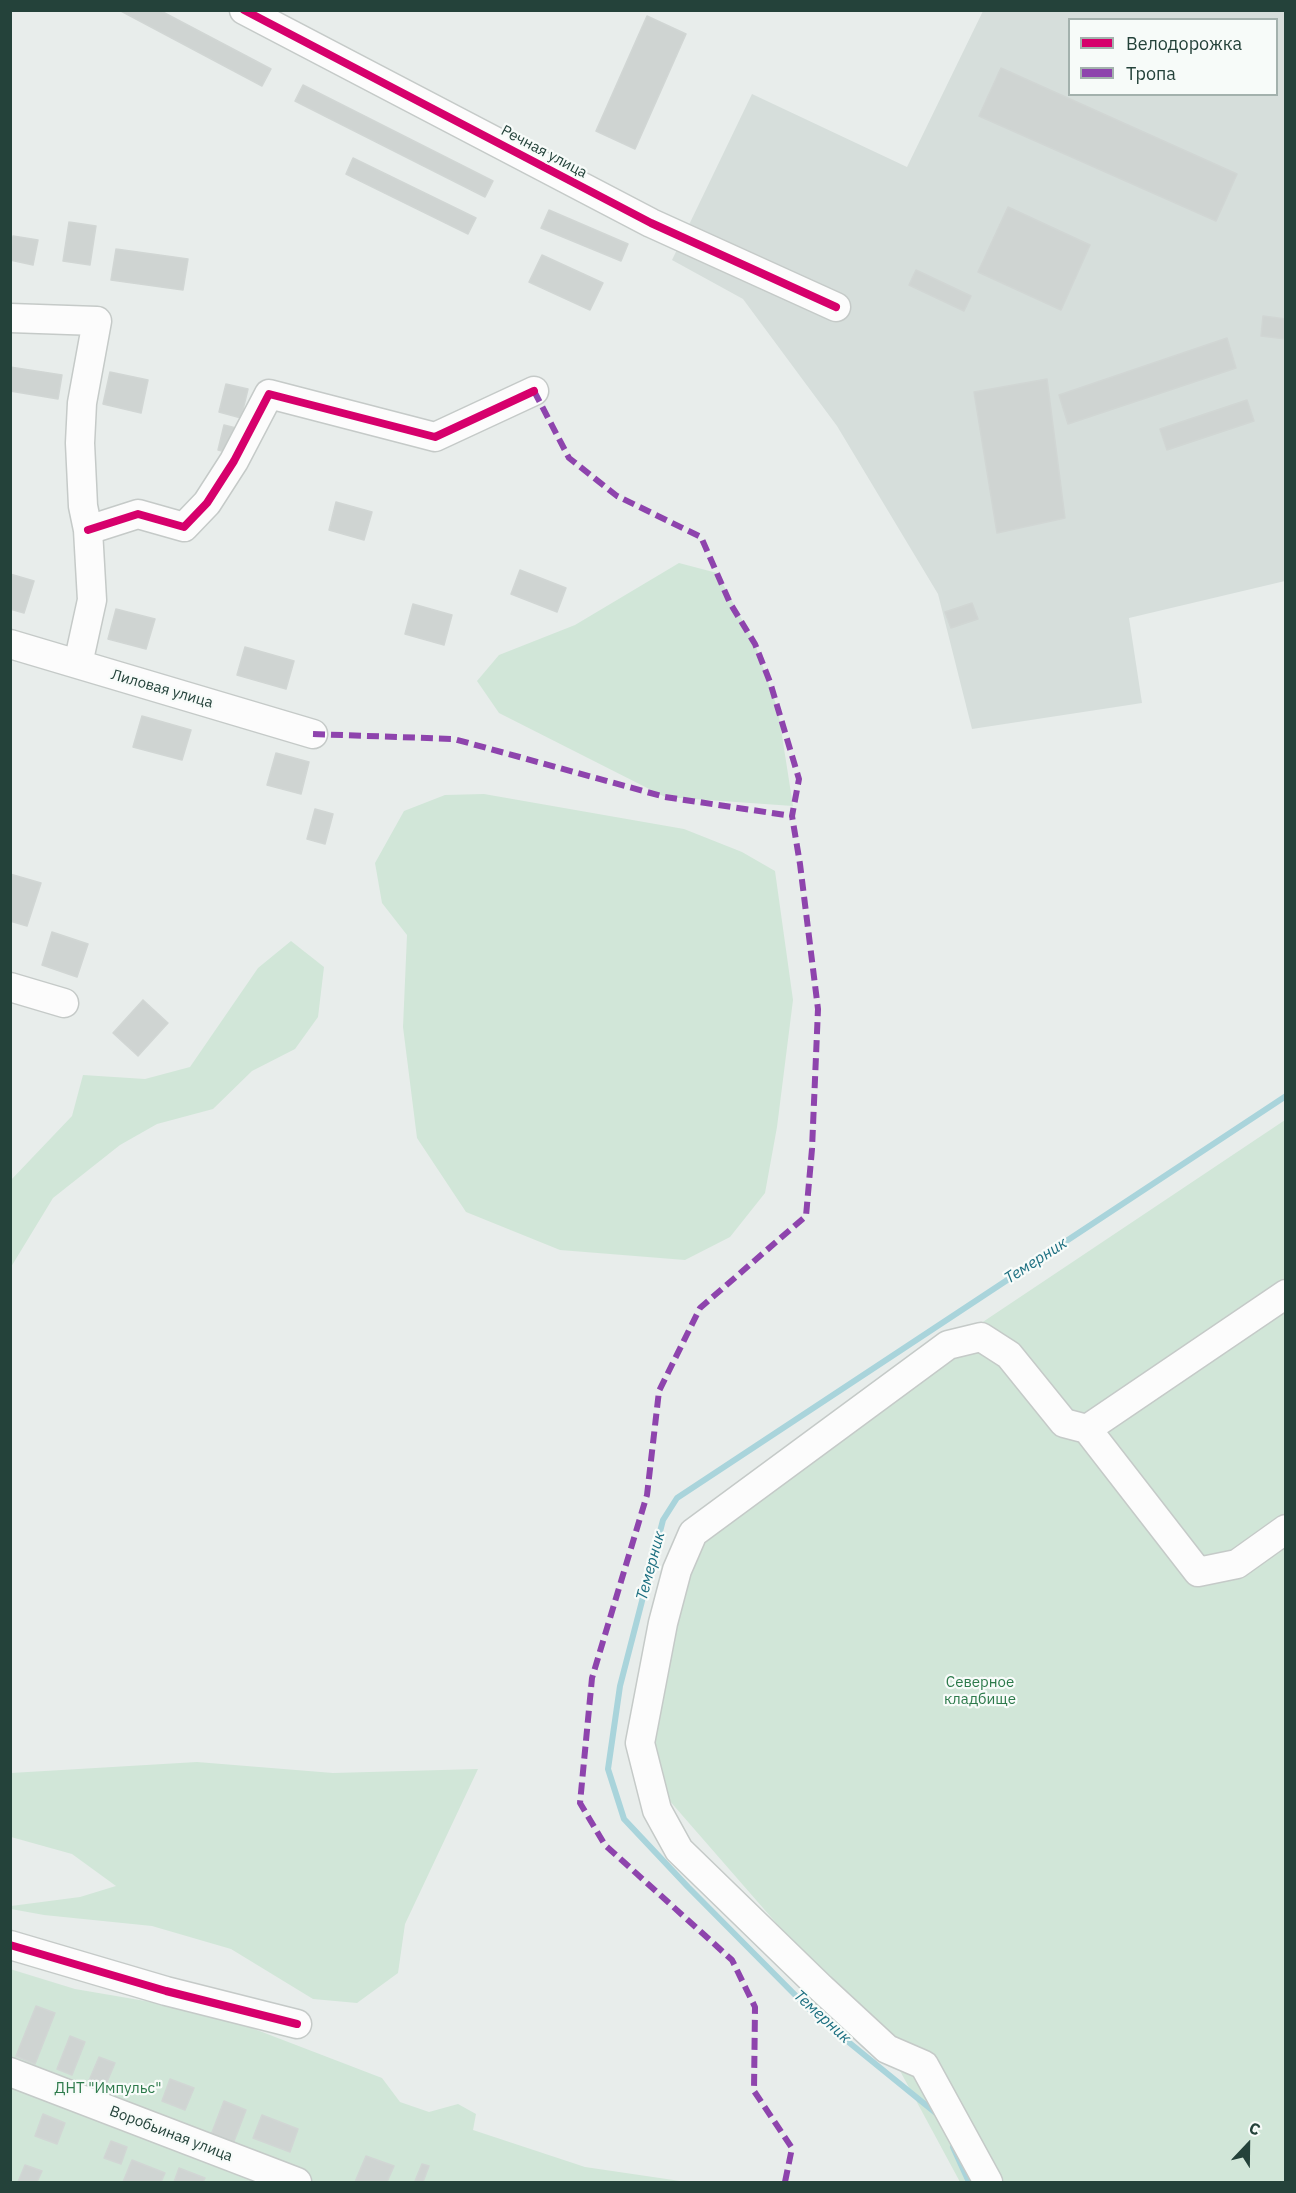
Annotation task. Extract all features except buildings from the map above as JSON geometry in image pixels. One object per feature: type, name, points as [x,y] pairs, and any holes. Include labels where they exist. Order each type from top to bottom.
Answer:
[{"type":"street","name":"Речная улица","points":[[244,10],[651,223],[836,307]]},
{"type":"street","points":[[10,318],[98,321],[82,403],[80,443],[83,506],[88,530],[92,600],[78,664]]},
{"type":"street","points":[[88,530],[138,514],[184,527],[207,503],[234,461],[269,394],[435,437],[534,391]]},
{"type":"street","name":"Лиловая улица","points":[[10,644],[314,734]]},
{"type":"street","points":[[10,987],[64,1003]]},
{"type":"street","points":[[1087,1429],[1286,1294]]},
{"type":"street","points":[[988,2182],[924,2065],[887,2049],[821,1988],[679,1850],[657,1810],[640,1743],[663,1623],[677,1570],[693,1533],[948,1345],[981,1337],[1009,1354],[1064,1423],[1087,1429],[1198,1572],[1237,1563],[1286,1529]]},
{"type":"street","points":[[10,1945],[166,1990],[297,2024]]},
{"type":"street","name":"Воробьиная улица","points":[[10,2072],[297,2182]]},
{"type":"shaded area","points":[[983,11],[1285,11],[1285,581],[1129,618],[1142,703],[972,729],[938,594],[837,426],[743,299],[672,260],[752,94],[907,167]]},
{"type":"green space","points":[[679,563],[717,573],[755,644],[778,710],[793,806],[665,797],[499,713],[477,681],[499,655],[575,625]]},
{"type":"green space","points":[[484,794],[684,829],[742,852],[775,871],[793,1000],[777,1127],[765,1193],[730,1237],[685,1260],[560,1250],[466,1212],[417,1138],[403,1027],[407,935],[382,903],[375,863],[404,811],[445,795]]},
{"type":"green space","points":[[291,941],[324,967],[318,1017],[295,1049],[252,1071],[213,1109],[157,1124],[120,1145],[53,1198],[11,1267],[11,1180],[72,1116],[83,1075],[145,1079],[190,1067],[258,968]]},
{"type":"green space","name":"Северное кладбище","points":[[1285,1120],[1285,2182],[960,2182],[892,2056],[648,1776],[691,1517]]},
{"type":"green space","points":[[197,1762],[333,1773],[478,1769],[405,1924],[398,1973],[357,2003],[313,1999],[231,1949],[152,1926],[44,1915],[11,1909],[11,1906],[80,1897],[116,1886],[72,1854],[11,1837],[11,1773]]},
{"type":"green space","name":"ДНТ \"Импульс\"","points":[[10,1969],[75,1989],[210,2012],[382,2078],[400,2102],[429,2112],[458,2104],[476,2114],[473,2130],[585,2167],[687,2182],[11,2182]]},
{"type":"waterway","name":"Темерник","points":[[937,2114],[814,2014],[624,1819],[608,1769],[620,1686],[663,1520],[677,1498],[1286,1096]]},
{"type":"waterway","name":"Темерник","points":[[953,2147],[969,2182]]},
{"type":"marked path","points":[[534,391],[569,458],[617,496],[701,537],[730,603],[755,644],[770,682],[799,779],[792,816],[818,1009],[812,1149],[806,1216],[700,1308],[659,1391],[647,1495],[592,1678],[580,1803],[605,1845],[732,1960],[755,2007],[754,2091],[792,2148],[785,2182]]},
{"type":"marked path","points":[[313,734],[454,739],[665,797],[792,816]]},
{"type":"cycle path","points":[[244,10],[651,223],[836,307]]},
{"type":"cycle path","points":[[88,530],[138,514],[184,527],[207,503],[234,461],[269,394],[435,437],[534,391]]},
{"type":"cycle path","points":[[10,1945],[166,1991],[297,2024]]}]
